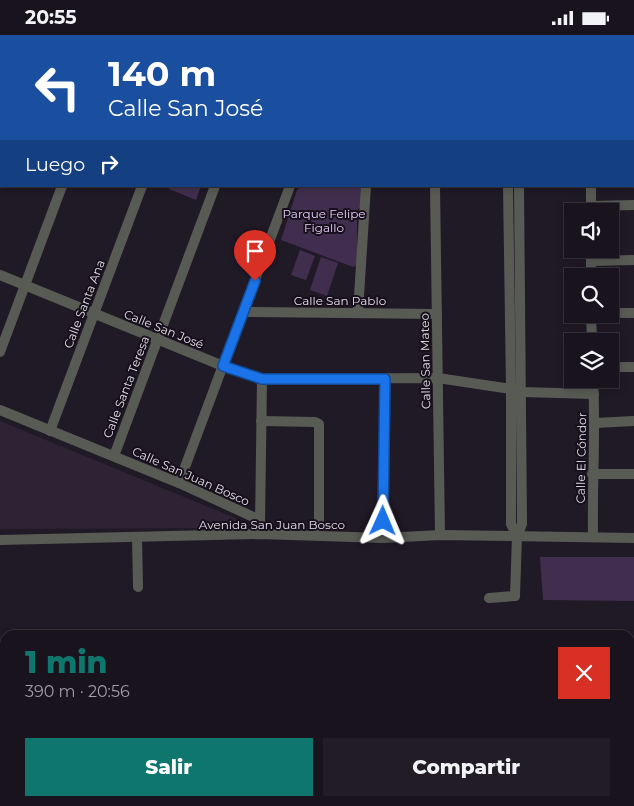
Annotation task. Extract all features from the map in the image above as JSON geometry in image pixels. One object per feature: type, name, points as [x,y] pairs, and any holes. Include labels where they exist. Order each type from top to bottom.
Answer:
[{"type":"street","points":[[0,352],[62,187]]},
{"type":"street","name":"Calle Santa Ana","points":[[50,431],[142,187]]},
{"type":"street","name":"Calle Santa Teresa","points":[[114,457],[215,187]]},
{"type":"street","points":[[179,483],[290,187]]},
{"type":"street","points":[[358,312],[366,187]]},
{"type":"street","name":"Calle San Mateo","points":[[435,187],[440,535]]},
{"type":"street","points":[[508,187],[511,524],[517,536]]},
{"type":"street","points":[[489,598],[515,595],[517,536],[522,524],[519,187]]},
{"type":"street","points":[[591,187],[591,203]]},
{"type":"street","points":[[619,206],[634,205]]},
{"type":"street","points":[[591,268],[591,261],[634,260]]},
{"type":"street","name":"Calle San José","points":[[0,275],[223,366],[262,379],[438,378],[522,392],[594,394]]},
{"type":"street","name":"Calle San Pablo","points":[[244,312],[437,314]]},
{"type":"street","points":[[619,313],[634,313]]},
{"type":"street","points":[[619,367],[634,367]]},
{"type":"street","points":[[260,534],[262,379]]},
{"type":"street","points":[[383,538],[385,379]]},
{"type":"street","name":"Calle El Cóndor","points":[[593,388],[595,423],[592,474],[593,537]]},
{"type":"street","name":"Calle San Juan Bosco","points":[[0,410],[179,483],[260,520]]},
{"type":"street","points":[[262,421],[315,422],[319,424],[319,536]]},
{"type":"street","points":[[595,423],[634,421]]},
{"type":"street","points":[[592,474],[634,474]]},
{"type":"street","name":"Avenida San Juan Bosco","points":[[0,540],[260,534],[383,538],[440,535],[634,538]]},
{"type":"street","points":[[137,538],[138,587]]},
{"type":"shaded area","points":[[0,421],[247,523],[247,528],[0,529]]},
{"type":"green space","points":[[170,187],[201,187],[196,200],[169,189]]},
{"type":"green space","name":"Parque Felipe Figallo","points":[[301,187],[361,187],[363,189],[362,206],[357,210],[357,265],[353,267],[281,240],[297,190]]},
{"type":"green space","points":[[300,250],[315,256],[306,280],[291,275]]},
{"type":"green space","points":[[321,257],[338,263],[327,296],[310,290]]},
{"type":"green space","points":[[540,557],[634,557],[634,601],[543,600]]},
{"type":"route","points":[[255,281],[223,366],[262,379],[385,379],[383,521]]}]
